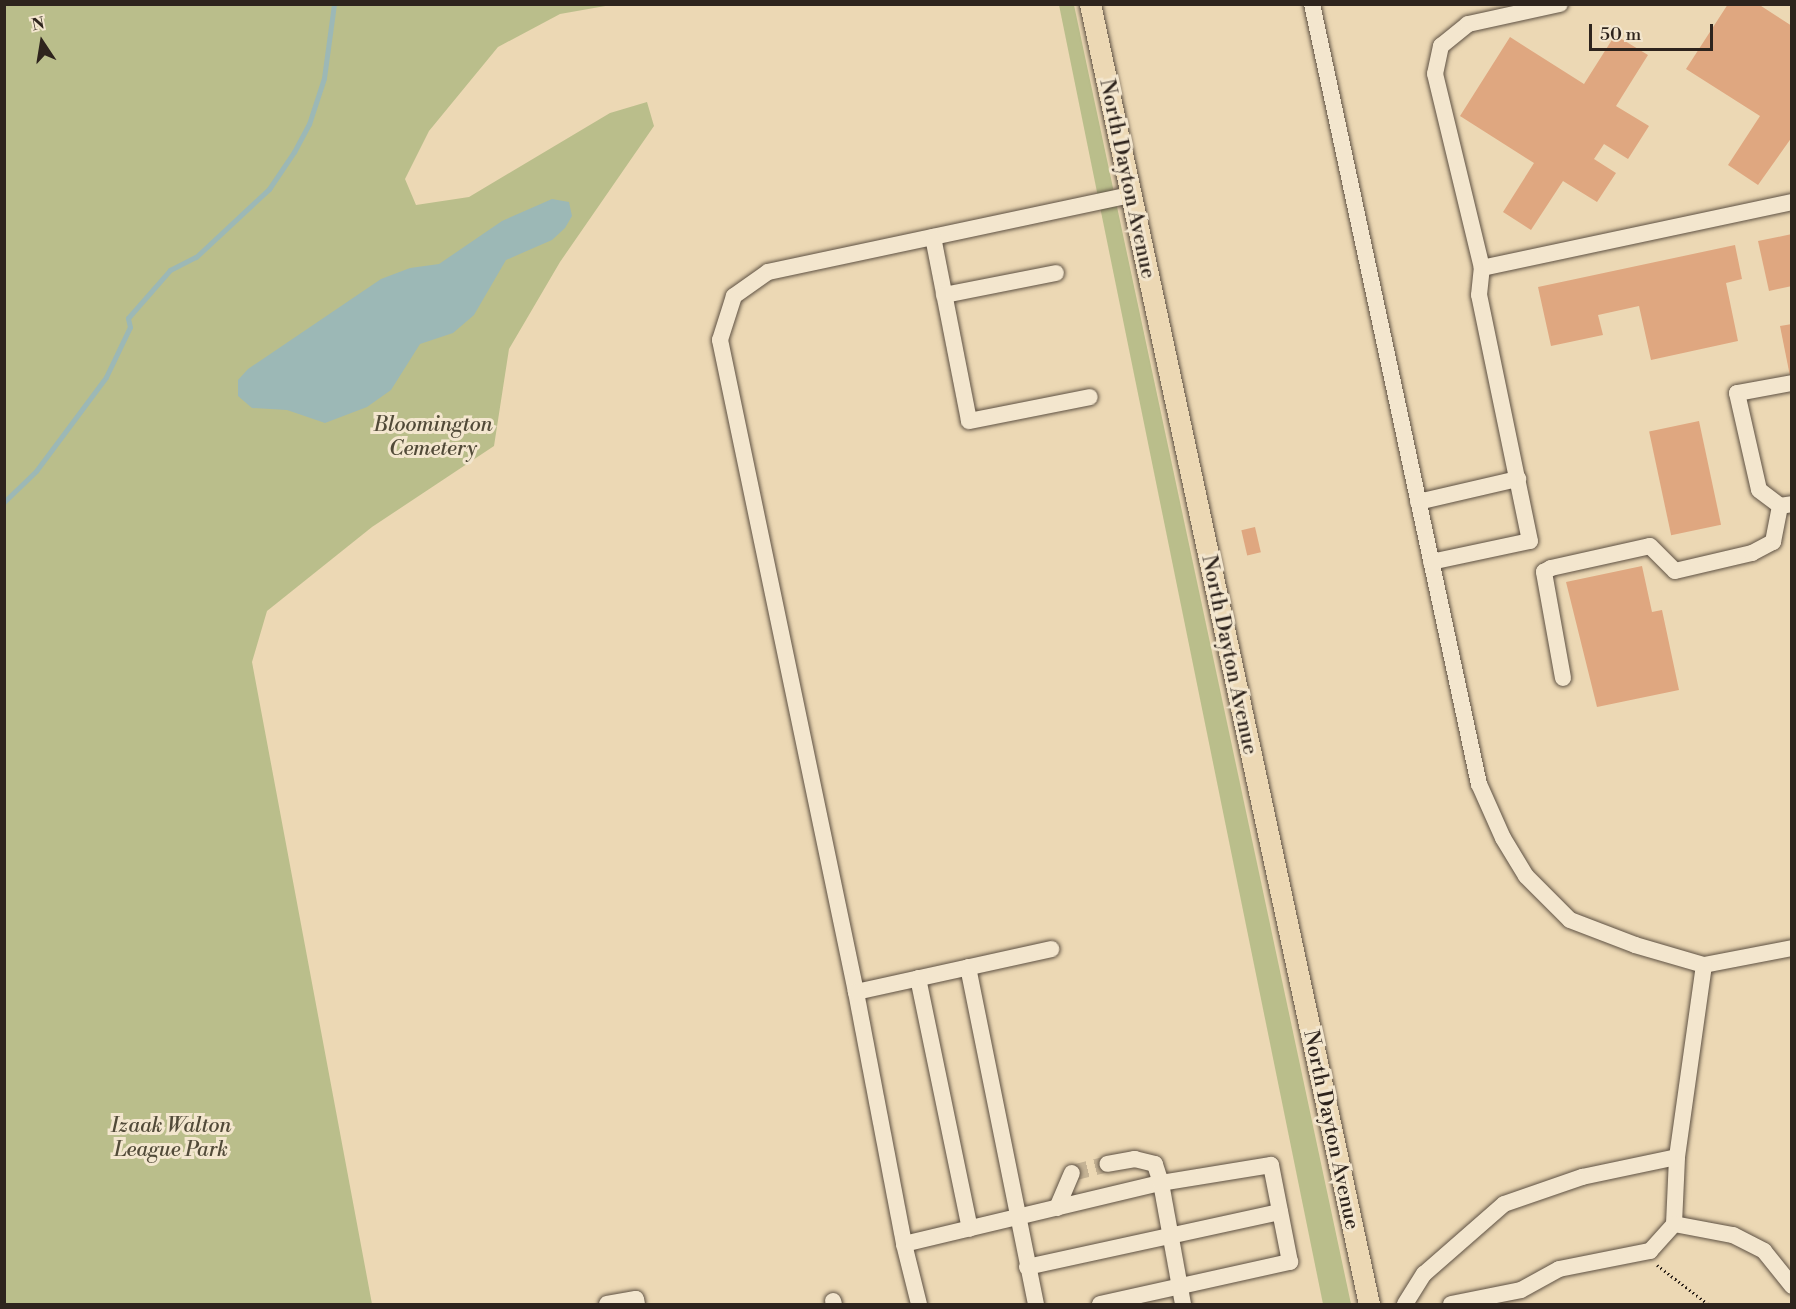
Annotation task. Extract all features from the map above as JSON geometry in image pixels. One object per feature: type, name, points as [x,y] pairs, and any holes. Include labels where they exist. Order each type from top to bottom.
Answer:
[{"type":"main road","name":"North Dayton Avenue","points":[[1090,4],[1369,1305]]},
{"type":"lane","points":[[1312,4],[1479,784],[1503,838],[1526,876],[1570,920],[1635,945],[1704,965],[1791,948]]},
{"type":"lane","points":[[1431,562],[1530,541],[1479,295],[1482,268],[1435,74],[1442,46],[1468,24],[1560,4]]},
{"type":"lane","points":[[920,1305],[904,1244],[856,992],[720,340],[734,296],[768,272],[1130,195]]},
{"type":"lane","points":[[1482,268],[1791,202]]},
{"type":"lane","points":[[933,237],[969,421],[1090,397]]},
{"type":"lane","points":[[944,295],[1056,273]]},
{"type":"lane","points":[[1563,678],[1544,572],[1650,546],[1675,571],[1752,553],[1773,542],[1786,505],[1759,490],[1737,393],[1791,383]]},
{"type":"lane","points":[[1418,502],[1518,479]]},
{"type":"lane","points":[[856,992],[1051,949]]},
{"type":"lane","points":[[1451,1305],[1521,1290],[1559,1269],[1647,1252],[1674,1224],[1677,1157],[1704,965]]},
{"type":"lane","points":[[968,967],[1016,1218],[1036,1305]]},
{"type":"lane","points":[[918,978],[970,1229]]},
{"type":"lane","points":[[1405,1305],[1424,1274],[1504,1204],[1581,1177],[1677,1157]]},
{"type":"lane","points":[[1107,1164],[1135,1159],[1155,1164],[1161,1183],[1184,1305]]},
{"type":"lane","points":[[904,1244],[1161,1183],[1271,1165],[1290,1262],[1100,1305]]},
{"type":"lane","points":[[1057,1209],[1072,1173]]},
{"type":"lane","points":[[1028,1267],[1280,1212]]},
{"type":"lane","points":[[1674,1224],[1733,1234],[1764,1251],[1791,1286]]},
{"type":"lane","points":[[607,1305],[636,1299],[637,1305]]},
{"type":"path","points":[[1647,1252],[1652,1261],[1708,1305]]},
{"type":"green space","points":[[5,5],[611,5],[560,14],[498,47],[429,131],[405,179],[416,205],[469,197],[610,113],[647,102],[654,126],[560,262],[509,349],[494,446],[372,527],[267,611],[252,662],[372,1304],[5,1304]]},
{"type":"green space","points":[[1059,5],[1074,5],[1351,1304],[1323,1304]]},
{"type":"water","points":[[552,199],[569,202],[572,216],[565,228],[552,240],[506,260],[474,315],[453,333],[420,344],[391,390],[367,407],[325,423],[287,410],[252,408],[238,396],[238,380],[248,369],[381,279],[410,268],[439,264],[502,221]]},
{"type":"building","points":[[1728,4],[1758,4],[1792,26],[1792,137],[1758,185],[1728,165],[1760,116],[1686,69]]},
{"type":"building","points":[[1615,35],[1648,55],[1616,106],[1649,126],[1628,159],[1604,144],[1594,159],[1616,173],[1597,202],[1563,181],[1531,230],[1503,212],[1534,163],[1460,116],[1510,37],[1584,84]]},
{"type":"building","points":[[1792,234],[1792,286],[1769,291],[1758,241]]},
{"type":"building","points":[[1735,245],[1742,279],[1726,283],[1738,341],[1651,360],[1639,306],[1598,315],[1603,335],[1551,346],[1538,287]]},
{"type":"building","points":[[1792,324],[1792,376],[1790,376],[1780,326]]},
{"type":"building","points":[[1699,421],[1721,525],[1671,535],[1649,432]]},
{"type":"building","points":[[1255,527],[1261,552],[1247,555],[1241,530]]},
{"type":"building","points":[[1642,566],[1652,612],[1662,610],[1679,690],[1597,707],[1566,582]]},
{"type":"waterway","points":[[4,502],[36,471],[106,377],[130,327],[128,318],[170,270],[196,257],[269,189],[294,152],[309,124],[324,78],[334,4]]},
{"type":"tunnel","points":[[1072,1173],[1107,1164]]},
{"type":"park label","name":"Bloomington Cemetery","points":[[433,437]]},
{"type":"park label","name":"Izaak Walton League Park","points":[[171,1138]]}]
